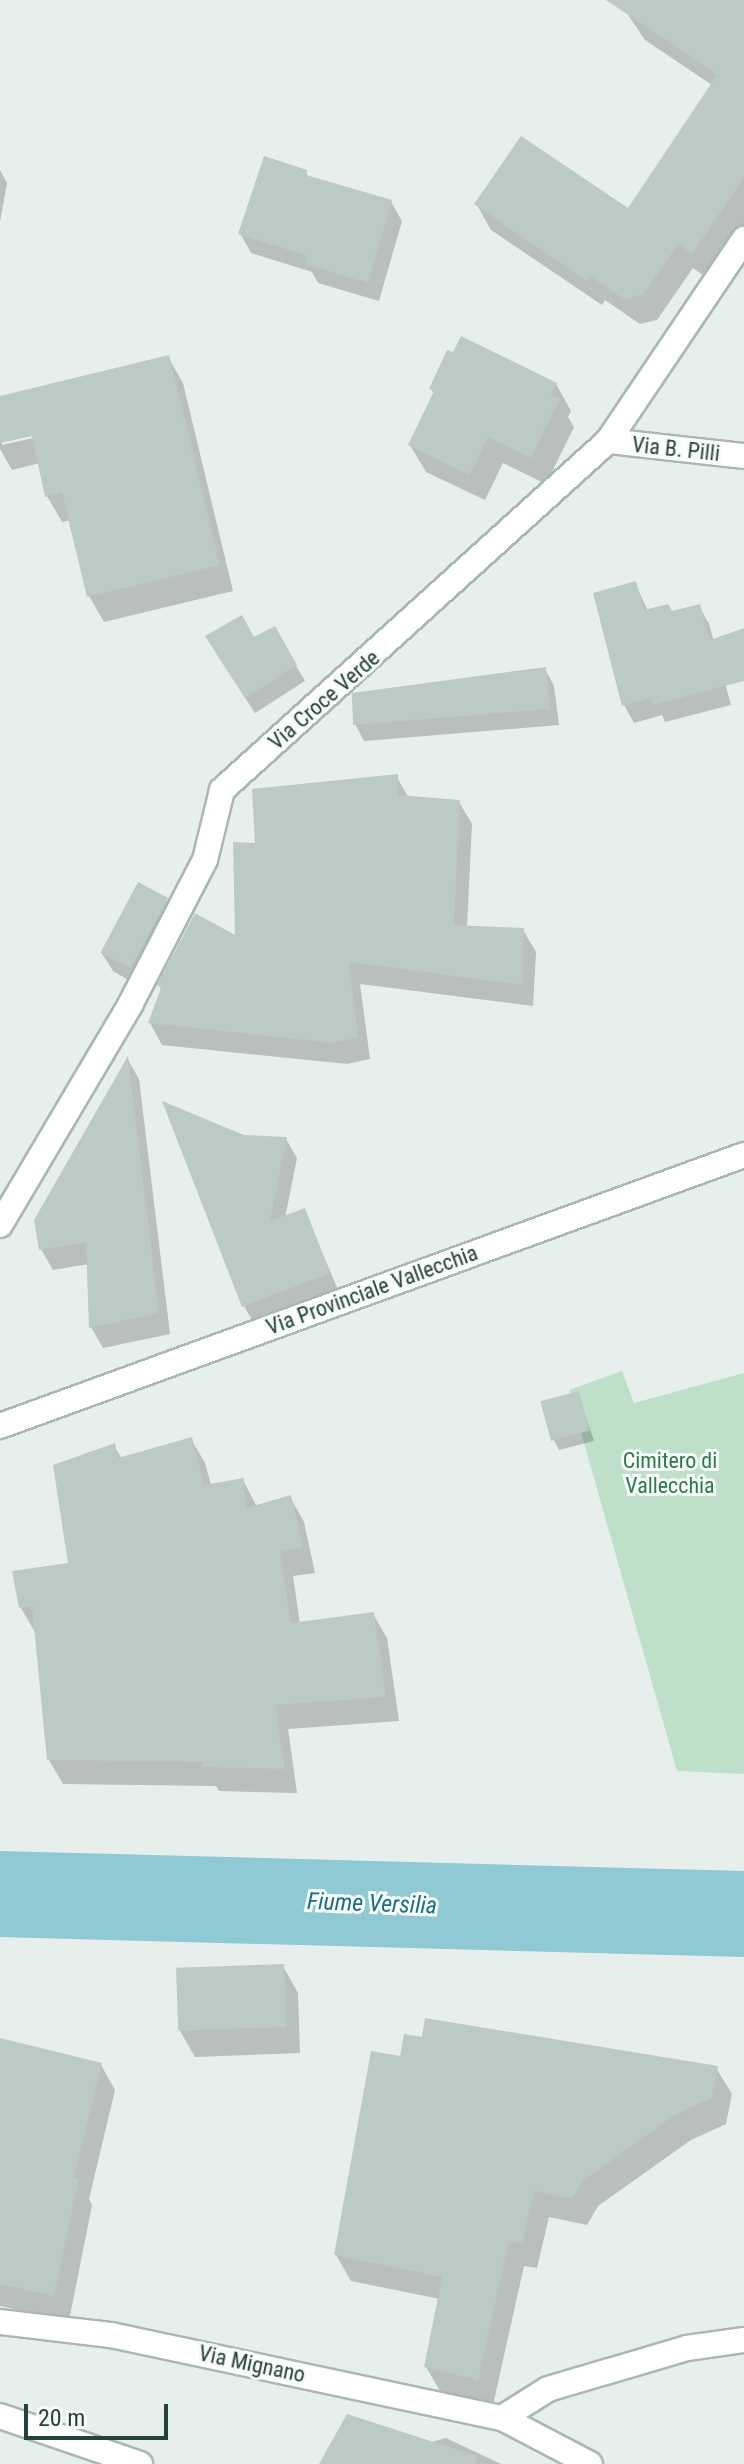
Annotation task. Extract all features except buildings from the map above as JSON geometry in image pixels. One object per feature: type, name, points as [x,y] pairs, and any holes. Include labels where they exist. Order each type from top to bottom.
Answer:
[{"type":"street","name":"Via Croce Verde","points":[[0,1225],[130,1005],[205,860],[222,790],[608,441],[744,239]]},
{"type":"street","name":"Via B. Pilli","points":[[608,441],[744,456]]},
{"type":"street","name":"Via Provinciale Vallecchia","points":[[0,1426],[744,1155]]},
{"type":"street","name":"Via Mignano","points":[[0,2322],[111,2335],[502,2418],[590,2464]]},
{"type":"street","points":[[502,2418],[548,2389],[687,2348],[744,2340]]},
{"type":"street","points":[[0,2416],[140,2464]]},
{"type":"green space","name":"Cimitero di Vallecchia","points":[[622,1371],[634,1403],[744,1373],[744,1774],[677,1771],[569,1390]]},
{"type":"waterway","name":"Fiume Versilia","points":[[0,1894],[744,1914]]}]
